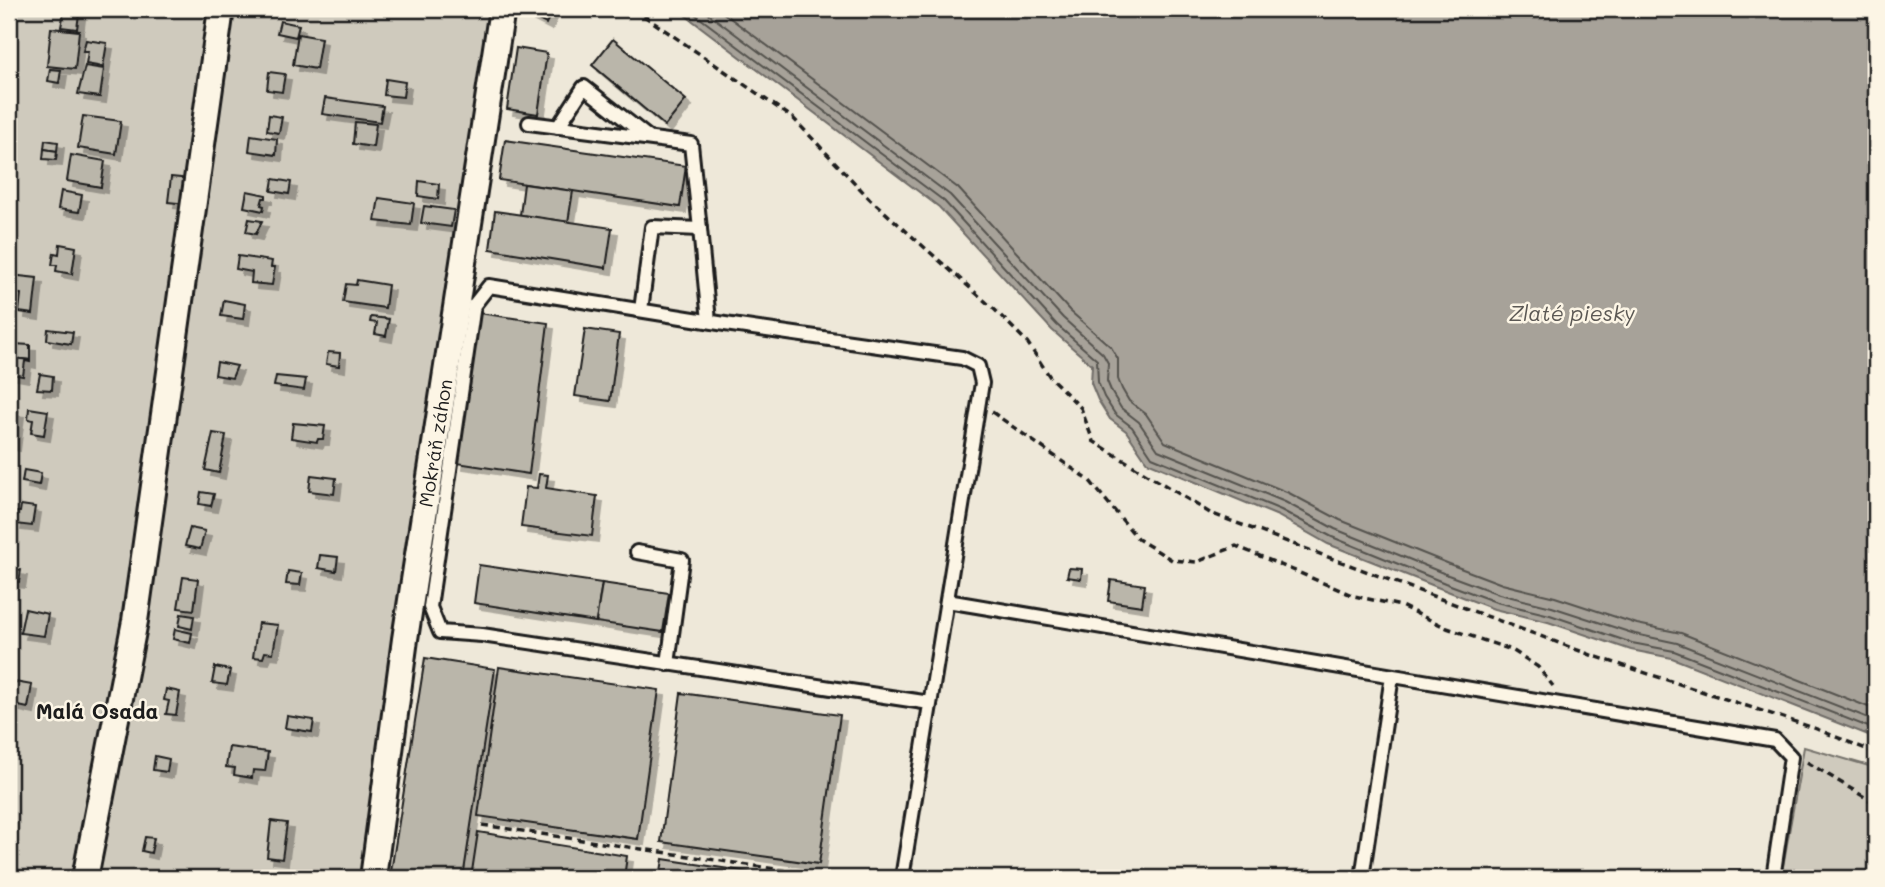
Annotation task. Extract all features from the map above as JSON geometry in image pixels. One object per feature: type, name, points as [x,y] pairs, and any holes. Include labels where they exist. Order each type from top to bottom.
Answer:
[{"type":"street","points":[[85,878],[135,621],[221,9]]},
{"type":"street","name":"Mokráň záhon","points":[[373,878],[405,639],[502,9]]},
{"type":"lane","points":[[558,127],[584,87],[650,139]]},
{"type":"lane","points":[[529,123],[691,144],[709,321]]},
{"type":"lane","points":[[641,310],[652,227],[700,229]]},
{"type":"lane","points":[[902,878],[982,383],[978,366],[962,359],[489,285],[474,305],[430,607],[439,632],[482,635],[930,704]]},
{"type":"lane","points":[[638,552],[682,560],[668,664]]},
{"type":"lane","points":[[947,601],[1775,740],[1791,757],[1773,878]]},
{"type":"lane","points":[[1362,878],[1392,676]]},
{"type":"path","points":[[634,9],[793,118],[870,199],[995,310],[1027,342],[1050,377],[1081,408],[1093,441],[1210,513],[1591,656],[1814,728],[1876,753]]},
{"type":"path","points":[[979,402],[1090,481],[1139,539],[1172,560],[1197,562],[1236,547],[1354,596],[1401,606],[1447,628],[1512,650],[1538,667],[1568,706]]},
{"type":"path","points":[[1791,757],[1809,762],[1876,804]]},
{"type":"path","points":[[482,825],[835,878]]},
{"type":"shaded area","points":[[9,9],[509,9],[383,878],[9,878]]},
{"type":"shaded area","points":[[1804,747],[1876,768],[1876,878],[1781,878]]},
{"type":"water","name":"Zlaté piesky","points":[[677,9],[1876,9],[1876,738],[1672,658],[1631,650],[1548,622],[1494,609],[1328,544],[1278,516],[1147,462],[1126,431],[1110,419],[1098,400],[1091,383],[1092,365],[1052,330],[939,207]]},
{"type":"building","points":[[530,9],[553,9],[546,24],[527,14]]},
{"type":"building","points":[[64,12],[79,14],[77,29],[61,27]]},
{"type":"building","points":[[280,21],[299,25],[296,37],[277,33]]},
{"type":"building","points":[[51,28],[79,31],[75,69],[47,66]]},
{"type":"building","points":[[298,34],[321,38],[316,69],[293,65]]},
{"type":"building","points":[[613,39],[686,100],[665,126],[592,65]]},
{"type":"building","points":[[86,40],[107,43],[103,67],[86,64],[88,51],[83,51]]},
{"type":"building","points":[[516,48],[547,53],[538,114],[507,109]]},
{"type":"building","points":[[85,66],[104,69],[100,97],[78,94]]},
{"type":"building","points":[[50,69],[61,70],[59,83],[48,81]]},
{"type":"building","points":[[269,72],[285,74],[282,92],[267,90]]},
{"type":"building","points":[[386,79],[405,82],[403,97],[384,95]]},
{"type":"building","points":[[325,98],[383,106],[380,122],[322,114]]},
{"type":"building","points":[[269,115],[282,117],[279,133],[267,131]]},
{"type":"building","points":[[83,116],[121,121],[116,154],[78,148]]},
{"type":"building","points":[[355,122],[376,124],[373,147],[353,144]]},
{"type":"building","points":[[251,135],[277,139],[276,155],[249,151]]},
{"type":"building","points":[[45,140],[58,142],[57,151],[44,149]]},
{"type":"building","points":[[505,140],[686,166],[680,207],[499,180]]},
{"type":"building","points":[[44,149],[57,151],[56,160],[43,159]]},
{"type":"building","points":[[71,155],[105,161],[101,187],[67,181]]},
{"type":"building","points":[[171,177],[190,179],[187,204],[168,202]]},
{"type":"building","points":[[273,179],[291,182],[289,194],[271,191]]},
{"type":"building","points":[[419,181],[439,184],[438,199],[418,196]]},
{"type":"building","points":[[524,184],[573,191],[568,222],[520,215]]},
{"type":"building","points":[[61,191],[82,195],[79,212],[58,209]]},
{"type":"building","points":[[247,191],[266,195],[261,205],[264,206],[263,211],[244,207]]},
{"type":"building","points":[[379,198],[414,203],[411,225],[375,221]]},
{"type":"building","points":[[424,206],[454,210],[451,227],[421,223]]},
{"type":"building","points":[[495,211],[612,228],[606,268],[490,249]]},
{"type":"building","points":[[249,219],[262,221],[256,234],[246,232]]},
{"type":"building","points":[[60,244],[76,247],[72,274],[56,271],[57,265],[52,265],[54,253],[59,254]]},
{"type":"building","points":[[238,256],[272,261],[271,267],[275,267],[272,285],[251,283],[252,272],[236,269]]},
{"type":"building","points":[[10,275],[37,278],[33,314],[19,312],[21,294],[9,292]]},
{"type":"building","points":[[357,280],[388,285],[385,308],[343,302],[346,284],[356,285]]},
{"type":"building","points":[[224,300],[245,304],[243,319],[221,316]]},
{"type":"building","points":[[479,313],[548,323],[529,474],[457,463]]},
{"type":"building","points":[[371,317],[389,319],[386,336],[375,334],[377,323],[370,322]]},
{"type":"building","points":[[48,329],[73,332],[71,344],[47,340]]},
{"type":"building","points":[[585,329],[619,334],[610,401],[575,396]]},
{"type":"building","points":[[14,344],[30,345],[30,360],[12,358]]},
{"type":"building","points":[[328,352],[340,353],[339,366],[326,364]]},
{"type":"building","points":[[12,358],[30,360],[25,361],[23,376],[11,374]]},
{"type":"building","points":[[217,362],[237,366],[232,378],[215,375]]},
{"type":"building","points":[[40,374],[53,376],[52,390],[37,389]]},
{"type":"building","points":[[276,376],[306,379],[304,390],[274,386]]},
{"type":"building","points":[[29,408],[48,411],[44,435],[31,433],[33,420],[28,419]]},
{"type":"building","points":[[9,410],[18,411],[14,445],[9,444]]},
{"type":"building","points":[[293,423],[325,426],[323,439],[318,439],[317,442],[291,438]]},
{"type":"building","points":[[213,433],[226,435],[219,473],[205,470]]},
{"type":"building","points":[[24,470],[41,473],[39,485],[22,482]]},
{"type":"building","points":[[539,474],[548,475],[546,488],[597,496],[592,536],[521,527],[526,487],[537,488]]},
{"type":"building","points":[[311,475],[336,478],[334,494],[309,491]]},
{"type":"building","points":[[201,492],[214,494],[211,506],[199,504]]},
{"type":"building","points":[[21,505],[35,507],[32,526],[15,524]]},
{"type":"building","points":[[190,528],[205,531],[200,549],[185,546]]},
{"type":"building","points":[[320,555],[338,557],[336,571],[318,568]]},
{"type":"building","points":[[479,565],[602,583],[596,622],[474,603]]},
{"type":"building","points":[[9,568],[21,570],[19,582],[9,581]]},
{"type":"building","points":[[1069,568],[1082,569],[1081,579],[1067,577]]},
{"type":"building","points":[[288,571],[302,573],[300,585],[286,584]]},
{"type":"building","points":[[183,577],[198,579],[194,610],[178,608]]},
{"type":"building","points":[[1111,580],[1145,585],[1142,606],[1108,601]]},
{"type":"building","points":[[602,583],[669,593],[663,632],[596,622]]},
{"type":"building","points":[[25,609],[48,614],[44,636],[20,633]]},
{"type":"building","points":[[181,614],[194,616],[192,629],[179,626]]},
{"type":"building","points":[[258,623],[278,625],[273,653],[265,652],[263,658],[253,657]]},
{"type":"building","points":[[175,629],[192,633],[190,643],[173,639]]},
{"type":"building","points":[[425,658],[495,669],[463,878],[390,878]]},
{"type":"building","points":[[215,667],[230,670],[227,685],[212,683]]},
{"type":"building","points":[[499,667],[659,690],[638,839],[478,816]]},
{"type":"building","points":[[9,681],[32,685],[28,708],[9,704]]},
{"type":"building","points":[[166,689],[180,692],[176,715],[166,714],[169,701],[164,700]]},
{"type":"building","points":[[681,693],[840,715],[819,864],[661,842]]},
{"type":"building","points":[[287,716],[314,720],[312,732],[285,728]]},
{"type":"building","points":[[229,747],[268,752],[265,771],[253,770],[252,778],[234,775],[235,768],[226,767]]},
{"type":"building","points":[[155,756],[169,759],[167,772],[153,770]]},
{"type":"building","points":[[271,821],[287,823],[282,859],[267,857]]},
{"type":"building","points":[[478,832],[627,856],[624,878],[471,878]]},
{"type":"building","points":[[145,837],[154,838],[151,853],[142,851]]},
{"type":"building","points":[[663,859],[788,878],[660,878]]},
{"type":"district","name":"Malá Osada","points":[[97,710]]}]
